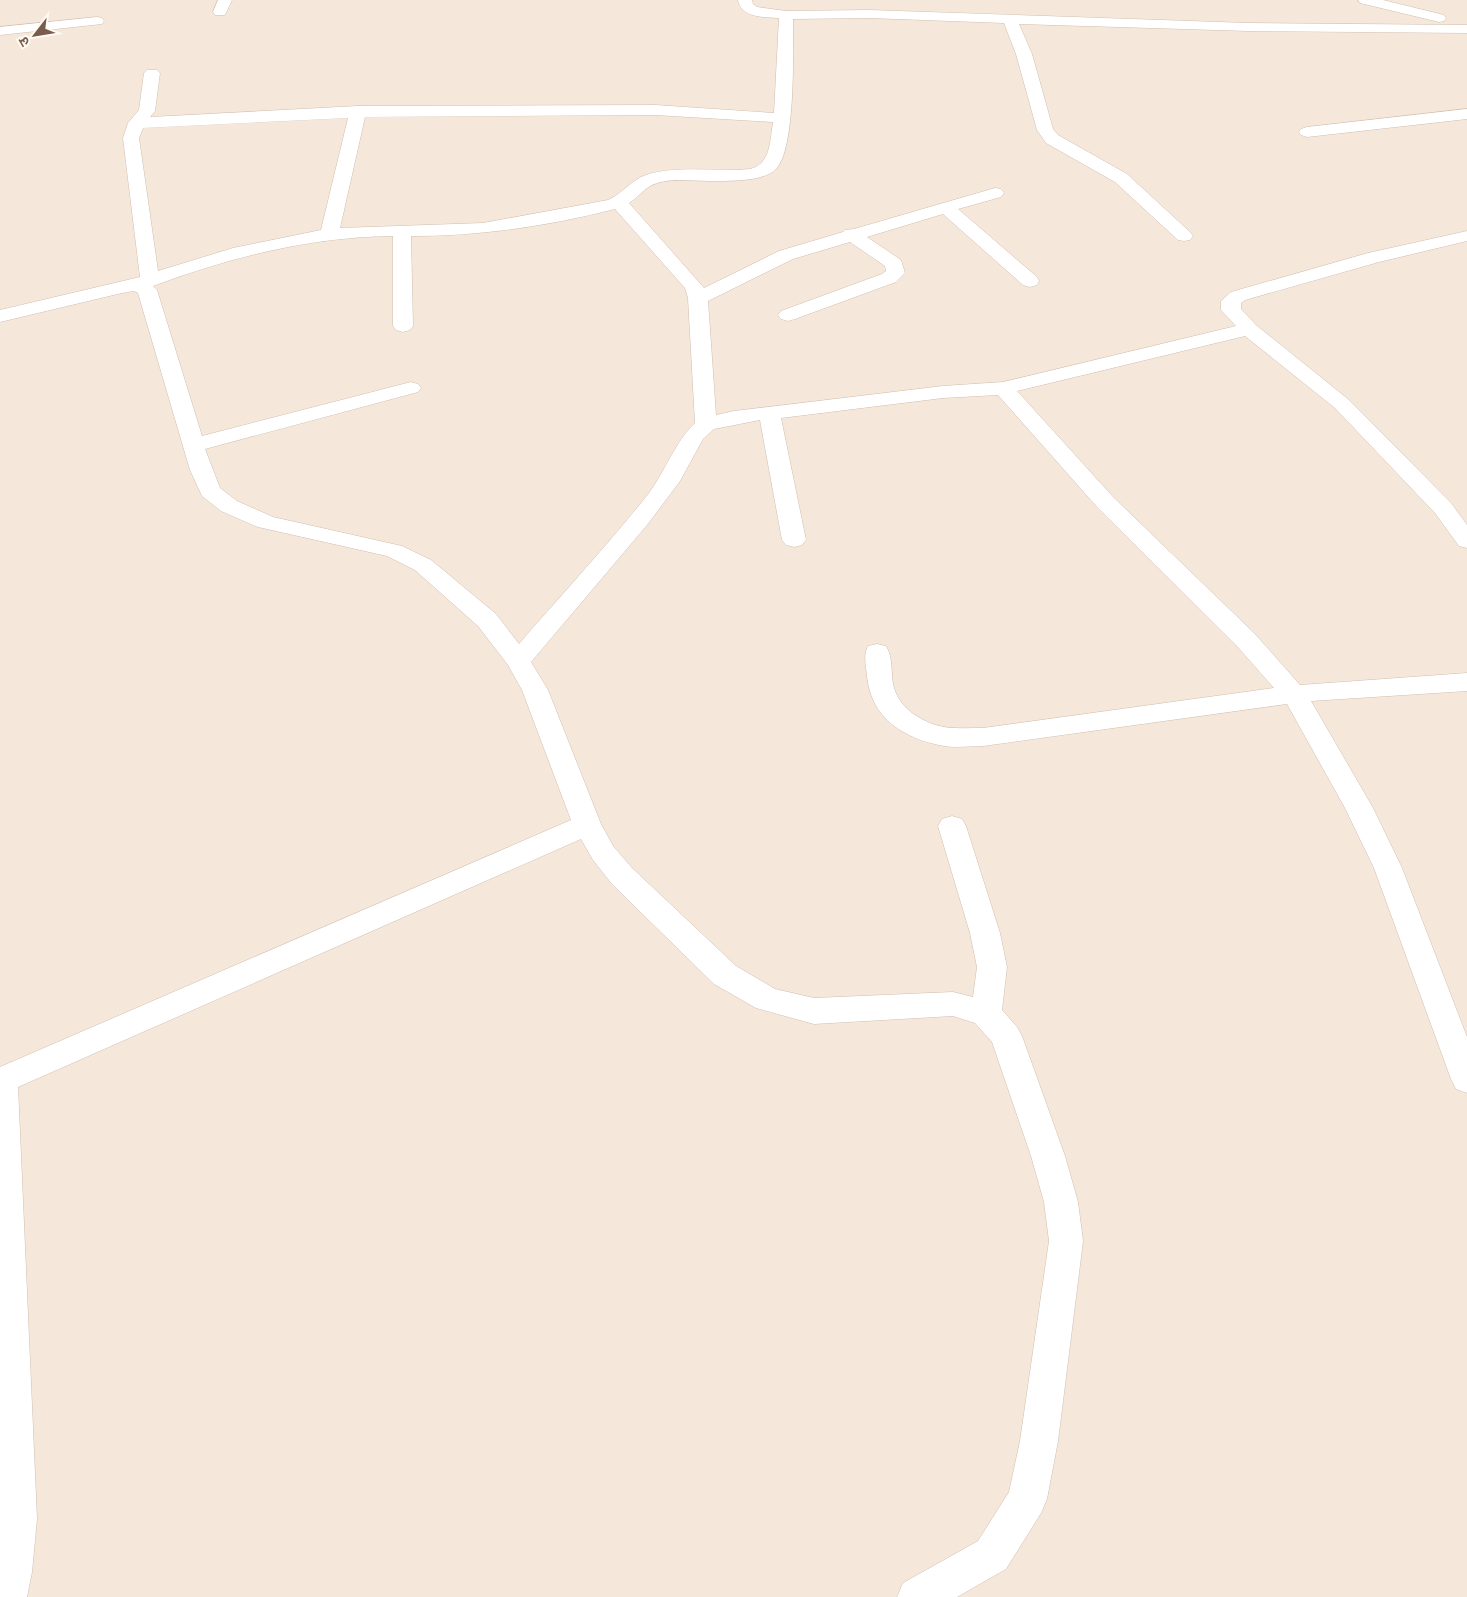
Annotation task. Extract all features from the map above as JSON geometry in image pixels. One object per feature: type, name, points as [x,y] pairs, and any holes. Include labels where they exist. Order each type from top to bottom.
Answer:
[{"type":"street","points":[[745,0],[746,6],[753,11],[786,15],[869,14],[1249,27],[1467,29]]},
{"type":"street","points":[[1365,0],[1467,25]]},
{"type":"street","points":[[0,316],[144,282],[247,250],[286,241],[329,235],[503,226],[619,202],[646,180],[669,176],[756,173],[769,168],[775,159],[782,118],[786,15]]},
{"type":"street","points":[[1010,19],[1024,54],[1048,135],[1069,150],[1121,178],[1184,236]]},
{"type":"street","points":[[0,31],[97,21]]},
{"type":"street","points":[[152,72],[147,111],[136,123],[131,138],[144,282],[201,470],[210,492],[228,506],[266,522],[394,551],[423,565],[487,620],[518,661],[536,690],[587,825],[603,853],[622,876],[725,975],[767,999],[814,1011],[953,1004],[986,1014],[1006,1036],[1048,1156],[1061,1202],[1066,1241],[1039,1441],[1026,1498],[992,1555],[917,1597]]},
{"type":"street","points":[[136,123],[358,111],[655,110],[782,118]]},
{"type":"street","points":[[329,235],[358,111]]},
{"type":"street","points":[[1307,132],[1467,114]]},
{"type":"street","points":[[698,298],[779,258],[851,234],[995,193]]},
{"type":"street","points":[[619,202],[694,287],[698,298],[706,424]]},
{"type":"street","points":[[945,207],[1030,281]]},
{"type":"street","points":[[402,231],[404,326]]},
{"type":"street","points":[[788,316],[888,278],[896,273],[894,264],[851,234]]},
{"type":"street","points":[[1463,240],[1375,257],[1238,296],[1231,301],[1231,310],[1249,329],[1342,404],[1443,508],[1467,541]]},
{"type":"street","points":[[518,661],[639,520],[669,481],[694,436],[706,424],[734,417],[943,392],[1003,388],[1249,329]]},
{"type":"street","points":[[194,445],[411,388]]},
{"type":"street","points":[[1003,388],[1106,503],[1245,639],[1294,694],[1359,808],[1388,868],[1467,1079]]},
{"type":"street","points":[[769,413],[794,540]]},
{"type":"street","points":[[877,652],[882,688],[894,713],[918,730],[945,737],[983,737],[1294,694],[1467,682]]},
{"type":"street","points":[[6,1582],[17,1519],[1,1081],[587,825]]},
{"type":"street","points":[[952,826],[985,932],[992,967],[986,1014]]},
{"type":"shaded area","points":[[0,0],[1467,0],[1467,1597],[0,1597]]}]
